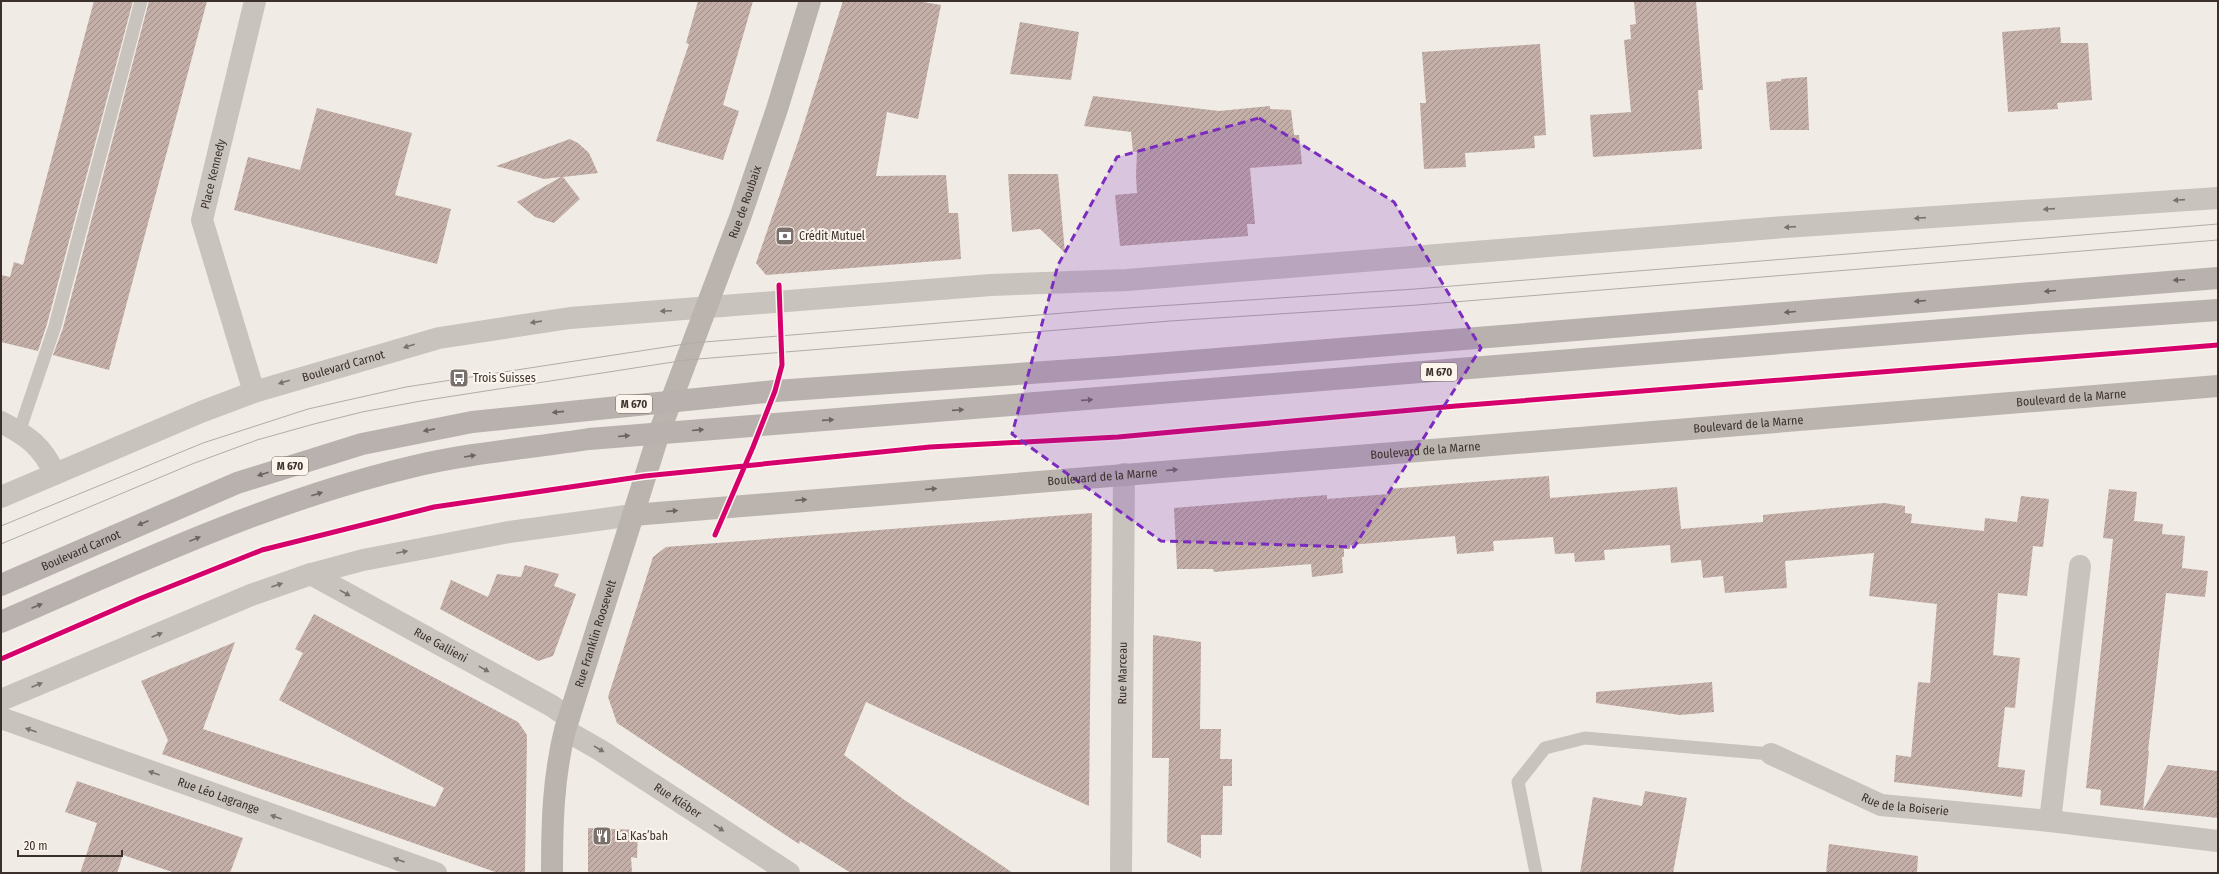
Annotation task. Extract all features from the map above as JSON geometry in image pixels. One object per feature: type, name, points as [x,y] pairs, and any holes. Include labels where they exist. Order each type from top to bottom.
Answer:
[{"type":"main road","name":"Rue de Roubaix","points":[[672,400],[743,208],[810,1]]},
{"type":"main road","name":"M 670","points":[[672,400],[775,391],[1125,366],[2218,278]]},
{"type":"main road","name":"M 670","points":[[1,622],[245,519],[368,478],[412,467],[454,459],[589,439],[2022,324],[2218,310]]},
{"type":"main road","name":"Boulevard de la Marne","points":[[633,515],[2218,386]]},
{"type":"main road","name":"Rue Franklin Roosevelt","points":[[552,873],[553,793],[558,760],[567,724],[659,433],[672,400]]},
{"type":"main road","name":"Boulevard Carnot","points":[[1,585],[237,483],[362,444],[472,422],[672,400]]},
{"type":"street","name":"Place Kennedy","points":[[254,392],[202,220],[255,1]]},
{"type":"street","points":[[705,308],[991,285],[1127,280],[1779,228],[2218,198]]},
{"type":"street","name":"Boulevard Carnot","points":[[1,497],[201,412],[254,392],[414,344],[457,334],[588,316],[705,308]]},
{"type":"street","points":[[10,427],[36,444],[47,458],[55,474]]},
{"type":"street","name":"Rue Marceau","points":[[1121,873],[1124,474]]},
{"type":"street","points":[[1,700],[251,595],[311,574],[363,560],[494,535],[633,515]]},
{"type":"street","points":[[2050,821],[2080,566]]},
{"type":"street","name":"Rue Gallieni","points":[[311,574],[552,706],[567,724]]},
{"type":"street","name":"Rue Léo Lagrange","points":[[1,718],[436,873]]},
{"type":"street","name":"Rue Kléber","points":[[567,724],[600,750],[789,873]]},
{"type":"street","name":"Rue de la Boiserie","points":[[1771,754],[1881,806],[2050,821],[2218,841]]},
{"type":"lane","points":[[10,427],[55,326],[141,1]]},
{"type":"lane","points":[[1536,873],[1518,782],[1545,748],[1585,738],[1771,754]]},
{"type":"highlighted area","points":[[1259,118],[1394,202],[1481,348],[1354,547],[1161,541],[1012,434],[1058,265],[1117,157]]},
{"type":"building","points":[[94,1],[133,1],[47,324],[38,351],[1,342],[1,275],[10,277],[14,262],[23,265]]},
{"type":"building","points":[[149,1],[207,1],[109,370],[53,355],[63,328]]},
{"type":"building","points":[[698,1],[753,1],[723,105],[739,111],[723,160],[656,141],[689,44],[686,43]]},
{"type":"building","points":[[843,1],[917,1],[941,5],[918,119],[887,112],[876,176],[946,175],[949,213],[958,213],[961,259],[766,275],[756,263],[799,139]]},
{"type":"building","points":[[1634,1],[1696,1],[1703,90],[1698,90],[1702,149],[1593,157],[1590,115],[1631,112],[1624,40],[1631,39],[1630,25],[1636,24]]},
{"type":"building","points":[[1020,22],[1079,32],[1071,80],[1010,74]]},
{"type":"building","points":[[2060,27],[2061,43],[2088,43],[2092,100],[2057,103],[2058,109],[2008,112],[2002,32]]},
{"type":"building","points":[[1540,44],[1546,135],[1534,136],[1535,148],[1465,153],[1466,167],[1424,169],[1420,103],[1426,103],[1422,52]]},
{"type":"building","points":[[1807,77],[1809,130],[1770,130],[1766,82]]},
{"type":"building","points":[[1093,96],[1219,111],[1270,106],[1270,109],[1291,110],[1294,135],[1299,135],[1302,164],[1250,168],[1255,224],[1247,224],[1248,236],[1120,246],[1115,195],[1137,193],[1137,152],[1133,152],[1131,132],[1084,126]]},
{"type":"building","points":[[317,108],[412,133],[395,195],[451,209],[437,264],[234,210],[248,157],[300,170]]},
{"type":"building","points":[[570,139],[578,143],[589,153],[598,173],[563,177],[580,199],[554,223],[535,217],[517,202],[561,177],[544,179],[496,166]]},
{"type":"building","points":[[1008,174],[1058,174],[1065,253],[1040,229],[1012,232]]},
{"type":"building","points":[[1549,476],[1550,498],[1677,487],[1681,529],[1763,522],[1763,515],[1884,503],[1905,506],[1905,513],[1912,514],[1911,523],[1984,531],[1985,518],[2017,522],[2021,496],[2049,499],[2043,547],[2033,546],[2027,596],[1998,593],[1993,655],[2020,658],[2015,708],[2005,707],[1998,767],[2025,770],[2022,797],[1894,782],[1896,755],[1911,757],[1918,682],[1930,683],[1937,604],[1869,596],[1874,553],[1785,561],[1787,588],[1725,593],[1723,576],[1703,578],[1701,560],[1671,563],[1670,545],[1604,550],[1605,560],[1575,562],[1574,553],[1555,554],[1553,537],[1493,541],[1494,551],[1457,554],[1455,536],[1350,545],[1350,549],[1344,549],[1344,557],[1342,557],[1343,573],[1312,577],[1311,564],[1214,572],[1213,569],[1177,569],[1174,508],[1327,495],[1327,499],[1389,494],[1389,489]]},
{"type":"building","points":[[2109,489],[2137,492],[2134,521],[2163,524],[2162,534],[2185,536],[2182,568],[2208,571],[2205,597],[2166,593],[2148,751],[2143,810],[2100,805],[2101,790],[2086,788],[2113,539],[2103,538]]},
{"type":"building","points":[[1092,513],[1089,806],[866,702],[844,755],[903,799],[1013,873],[851,873],[800,841],[799,844],[617,723],[608,697],[653,557],[666,547]]},
{"type":"building","points":[[525,565],[559,574],[554,586],[576,594],[553,656],[538,661],[440,609],[451,580],[488,597],[497,574],[521,577]]},
{"type":"building","points":[[314,614],[518,722],[527,735],[525,873],[498,873],[162,754],[168,740],[141,681],[235,642],[203,729],[435,807],[444,788],[279,700],[303,653],[295,649]]},
{"type":"building","points":[[1153,635],[1201,642],[1200,729],[1221,729],[1220,759],[1232,759],[1232,786],[1223,786],[1222,835],[1201,835],[1201,858],[1167,842],[1169,758],[1152,758]]},
{"type":"building","points":[[1712,682],[1714,712],[1680,715],[1596,703],[1596,692]]},
{"type":"building","points":[[2168,765],[2218,771],[2218,818],[2143,810]]},
{"type":"building","points":[[77,781],[243,838],[230,873],[175,873],[123,855],[117,873],[80,873],[97,823],[65,812]]},
{"type":"building","points":[[1645,791],[1687,798],[1673,873],[1580,873],[1593,797],[1642,806]]},
{"type":"building","points":[[588,828],[638,830],[637,858],[631,857],[632,873],[588,873]]},
{"type":"building","points":[[1829,844],[1918,856],[1917,873],[1826,873]]},
{"type":"tram line","points":[[1,526],[203,443],[308,409],[406,387],[692,343],[1113,309],[1415,289],[2218,224]]},
{"type":"tram line","points":[[1,544],[192,464],[257,440],[314,424],[362,412],[421,401],[686,360],[1170,321],[1417,305],[2218,240]]},
{"type":"cycle path","points":[[715,535],[753,447],[775,391],[782,365],[779,285]]},
{"type":"cycle path","points":[[1,659],[139,599],[262,550],[434,507],[645,476],[930,447],[1118,437],[1456,406],[2218,345]]},
{"type":"place","name":"Crédit Mutuel","points":[[785,236]]},
{"type":"place","name":"Trois Suisses","points":[[459,378]]},
{"type":"place","name":"La Kas’bah","points":[[602,836]]}]
